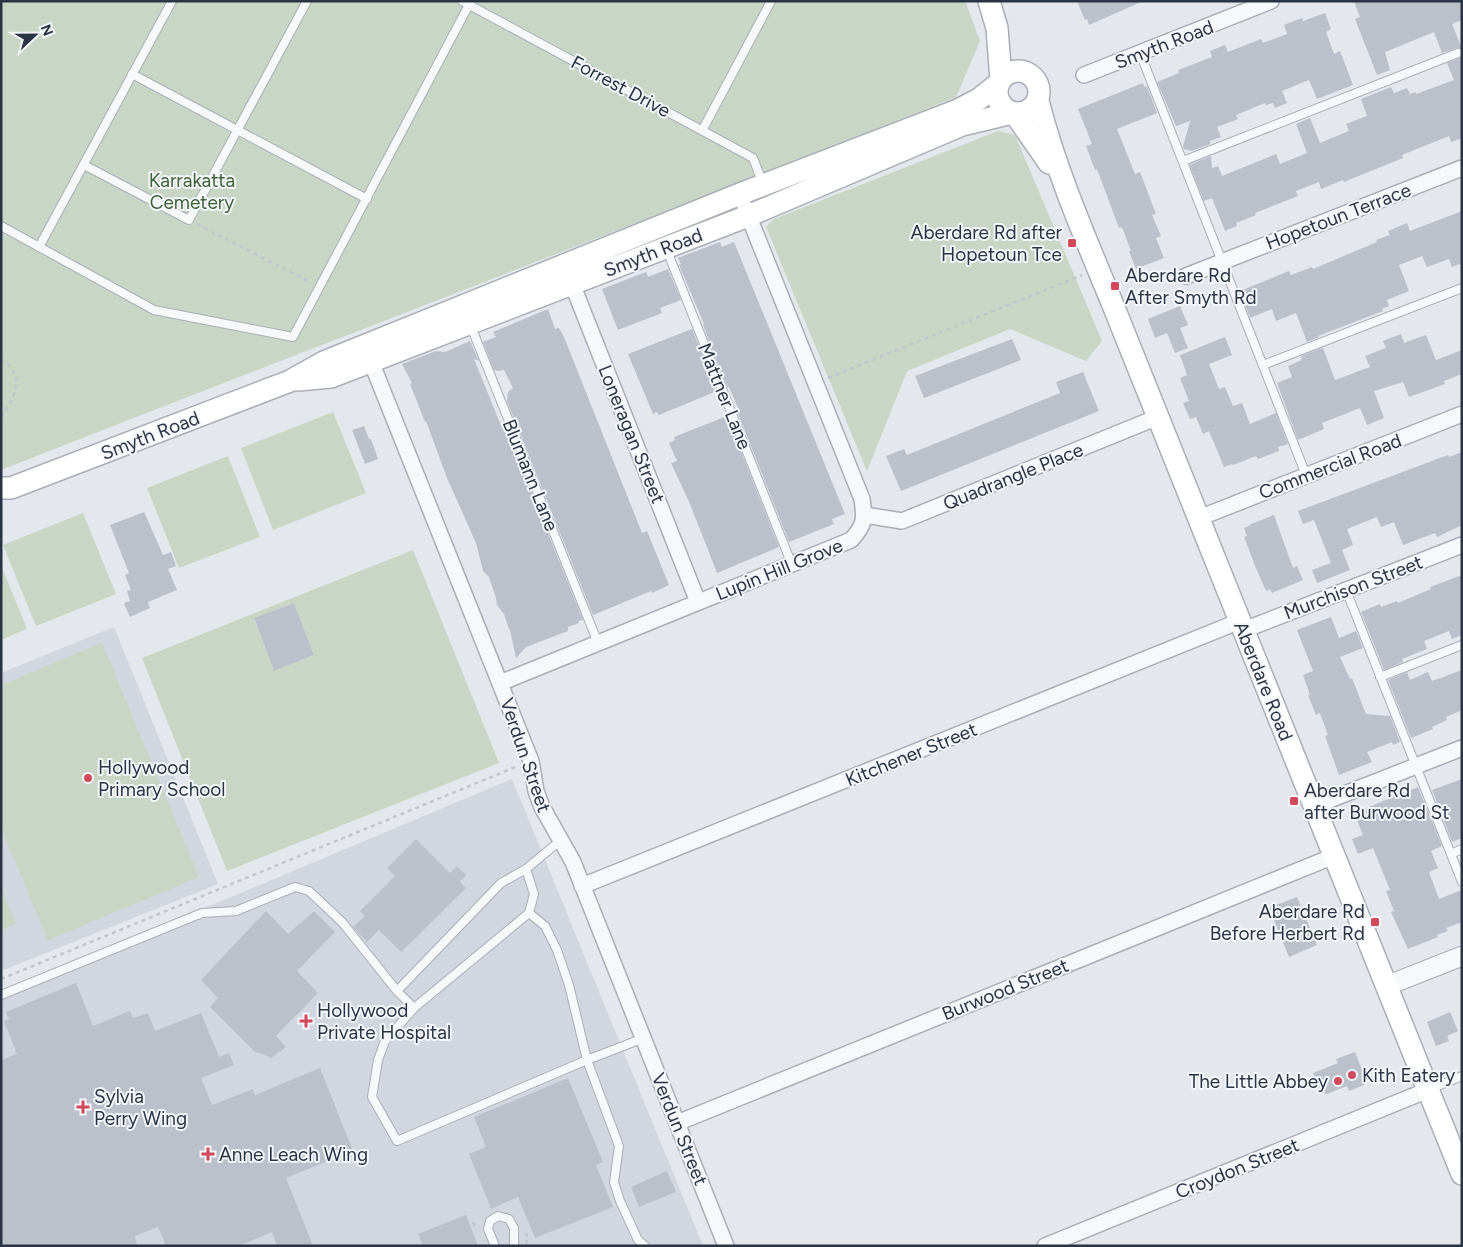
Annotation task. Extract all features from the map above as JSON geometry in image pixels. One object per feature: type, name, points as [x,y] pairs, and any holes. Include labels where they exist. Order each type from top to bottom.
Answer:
[{"type":"main road","points":[[989,1],[997,28],[1000,82],[998,98],[1001,105],[1014,113],[1021,114],[1032,110],[1038,100],[1039,87],[1037,81],[1027,72],[997,28]]},
{"type":"main road","points":[[1000,82],[1005,76],[1015,71],[1027,72]]},
{"type":"main road","name":"Smyth Road","points":[[662,238],[740,194],[958,110],[979,99],[1000,82]]},
{"type":"main road","name":"Aberdare Road","points":[[1038,100],[1046,132],[1065,188],[1462,1174]]},
{"type":"main road","name":"Smyth Road","points":[[4,492],[290,381],[324,362],[368,353],[662,238],[748,216],[962,125],[1014,113]]},
{"type":"main road","name":"Aberdare Road","points":[[1014,113],[1065,188]]},
{"type":"street","name":"Smyth Road","points":[[1084,75],[1271,1]]},
{"type":"street","name":"Hopetoun Terrace","points":[[1186,276],[1462,168]]},
{"type":"street","points":[[740,194],[862,499],[865,515]]},
{"type":"street","name":"Loneragan Street","points":[[568,274],[698,602]]},
{"type":"street","name":"Verdun Street","points":[[368,353],[531,761],[536,791],[542,807],[573,862],[726,1246]]},
{"type":"street","name":"Commercial Road","points":[[1199,518],[1462,414]]},
{"type":"street","name":"Quadrangle Place","points":[[865,515],[902,522],[1158,417]]},
{"type":"street","name":"Lupin Hill Grove","points":[[500,683],[850,540],[861,529],[865,515]]},
{"type":"street","name":"Murchison Street","points":[[1242,626],[1346,590],[1462,545]]},
{"type":"street","name":"Kitchener Street","points":[[582,886],[1242,626]]},
{"type":"street","points":[[1314,806],[1462,748]]},
{"type":"street","name":"Burwood Street","points":[[677,1123],[1334,856]]},
{"type":"street","points":[[1386,986],[1462,956]]},
{"type":"street","name":"Croydon Street","points":[[1045,1246],[1428,1090]]},
{"type":"lane","points":[[40,247],[172,1]]},
{"type":"lane","points":[[84,165],[189,220],[307,1]]},
{"type":"lane","points":[[703,129],[771,1]]},
{"type":"lane","points":[[1,226],[154,310],[293,337],[367,199],[467,2]]},
{"type":"lane","name":"Forrest Drive","points":[[467,2],[703,129],[752,158],[764,185]]},
{"type":"lane","points":[[1140,53],[1306,475]]},
{"type":"lane","points":[[1183,161],[1458,53]]},
{"type":"lane","points":[[132,74],[367,199]]},
{"type":"lane","name":"Mattner Lane","points":[[662,238],[792,565]]},
{"type":"lane","points":[[1263,365],[1462,288]]},
{"type":"lane","name":"Blumann Lane","points":[[467,314],[598,643]]},
{"type":"lane","points":[[1346,590],[1462,882]]},
{"type":"lane","points":[[1380,677],[1462,645]]},
{"type":"lane","points":[[397,991],[501,884],[526,869],[561,840]]},
{"type":"lane","points":[[1450,854],[1462,849]]},
{"type":"lane","points":[[526,869],[534,894],[529,913],[414,1008],[385,1041],[378,1060],[372,1097],[397,1141],[587,1060],[644,1038]]},
{"type":"lane","points":[[1,995],[202,913],[236,911],[295,887],[309,891],[342,922],[397,991],[414,1008]]},
{"type":"lane","points":[[529,913],[544,926],[558,950],[569,985],[587,1060],[619,1146],[614,1182],[638,1240],[645,1246]]},
{"type":"lane","points":[[1428,1090],[1462,1076]]},
{"type":"lane","points":[[495,1246],[488,1229],[490,1221],[498,1216],[509,1219],[514,1228],[514,1246]]},
{"type":"path","points":[[189,220],[320,287]]},
{"type":"path","points":[[821,381],[1083,275]]},
{"type":"path","points":[[1,359],[11,366],[17,376],[16,386],[1,418]]},
{"type":"path","points":[[1,979],[531,761]]},
{"type":"shaded area","name":"Hollywood Primary School","points":[[114,627],[218,884],[1,971],[1,673]]},
{"type":"shaded area","name":"Hollywood Private Hospital","points":[[512,779],[703,1246],[1,1246],[1,990],[224,900]]},
{"type":"green space","name":"Karrakatta Cemetery","points":[[1,1],[965,1],[980,41],[956,97],[1,470]]},
{"type":"green space","points":[[998,131],[1015,135],[1102,341],[1086,361],[1010,329],[907,371],[867,471],[766,227],[774,219]]},
{"type":"green space","points":[[333,412],[366,493],[273,530],[241,448]]},
{"type":"green space","points":[[228,456],[260,537],[179,568],[147,488]]},
{"type":"green space","points":[[83,513],[116,594],[36,626],[3,545]]},
{"type":"green space","points":[[413,550],[499,763],[227,871],[142,658]],"holes":[[[294,603],[314,655],[274,671],[254,619]]]},
{"type":"green space","points":[[1,565],[27,629],[1,640]]},
{"type":"green space","name":"Hollywood Primary School","points":[[102,643],[199,877],[48,940],[1,828],[1,685]]},
{"type":"green space","points":[[1,887],[16,924],[1,930]]},
{"type":"building","points":[[1077,1],[1141,1],[1141,2],[1089,25]]},
{"type":"building","points":[[1354,1],[1462,1],[1462,20],[1452,24],[1462,49],[1456,48],[1442,53],[1434,32],[1385,52],[1390,70],[1377,75],[1355,19],[1360,17]]},
{"type":"building","points":[[1325,13],[1331,29],[1326,32],[1334,54],[1340,51],[1353,85],[1317,99],[1309,80],[1282,91],[1287,103],[1275,108],[1273,103],[1266,105],[1265,103],[1236,115],[1238,119],[1217,127],[1221,137],[1210,141],[1210,144],[1192,151],[1184,149],[1190,121],[1176,126],[1157,82],[1179,73],[1178,70],[1212,57],[1210,51],[1225,45],[1228,52],[1261,39],[1263,43],[1287,34],[1284,25],[1302,18],[1303,21]]},
{"type":"building","points":[[1462,57],[1462,138],[1451,142],[1449,136],[1402,155],[1403,158],[1344,182],[1343,180],[1321,189],[1319,182],[1296,191],[1298,196],[1255,213],[1256,215],[1236,223],[1237,226],[1225,231],[1212,198],[1204,201],[1190,166],[1191,164],[1211,156],[1212,168],[1218,166],[1222,176],[1276,154],[1280,164],[1307,153],[1296,124],[1310,118],[1320,143],[1349,131],[1346,124],[1367,116],[1361,99],[1391,87],[1394,93],[1407,88],[1410,94],[1415,92],[1416,94],[1454,80],[1447,63]]},
{"type":"building","points":[[1143,83],[1144,87],[1147,86],[1157,113],[1117,129],[1135,174],[1140,172],[1156,214],[1152,215],[1161,236],[1156,238],[1164,258],[1136,269],[1122,227],[1119,228],[1097,169],[1095,170],[1086,146],[1092,144],[1078,109]]},
{"type":"building","points":[[1462,211],[1462,263],[1452,267],[1449,259],[1427,267],[1422,256],[1399,265],[1409,291],[1387,300],[1389,306],[1382,309],[1383,311],[1307,342],[1296,313],[1276,321],[1272,309],[1250,318],[1240,291],[1289,271],[1291,275],[1312,267],[1313,269],[1377,242],[1376,240],[1390,235],[1388,231],[1407,223],[1410,231]]},
{"type":"building","points":[[720,242],[722,247],[734,242],[845,514],[832,519],[834,524],[789,542],[737,411],[739,410],[729,387],[727,387],[704,324],[679,265],[681,264],[678,258]]},
{"type":"building","points":[[668,269],[681,300],[660,308],[662,313],[618,330],[602,289],[646,272],[648,277]]},
{"type":"building","points":[[1180,306],[1188,325],[1180,328],[1188,348],[1175,353],[1167,333],[1155,338],[1148,319]]},
{"type":"building","points":[[548,309],[555,329],[559,328],[564,337],[642,533],[647,531],[669,585],[593,615],[507,401],[508,392],[513,388],[504,370],[494,370],[483,342],[496,337],[493,332]]},
{"type":"building","points":[[692,329],[717,391],[659,415],[657,412],[653,414],[628,354]]},
{"type":"building","points":[[1401,334],[1404,343],[1426,335],[1436,360],[1462,350],[1462,374],[1444,381],[1445,384],[1409,397],[1403,382],[1374,391],[1384,418],[1367,425],[1360,408],[1322,423],[1324,429],[1298,440],[1277,383],[1292,377],[1288,366],[1302,360],[1301,356],[1323,348],[1335,380],[1370,367],[1365,356],[1386,348],[1383,341]]},
{"type":"building","points":[[1225,337],[1232,355],[1209,364],[1219,389],[1225,387],[1233,406],[1242,403],[1250,424],[1276,413],[1288,444],[1278,447],[1279,451],[1258,459],[1256,456],[1224,467],[1209,431],[1203,434],[1196,417],[1190,419],[1183,403],[1189,401],[1180,378],[1187,375],[1180,355]]},
{"type":"building","points":[[1012,339],[1021,360],[924,398],[915,376]]},
{"type":"building","points":[[470,341],[479,361],[474,359],[502,428],[503,422],[583,620],[568,627],[568,631],[526,647],[516,658],[510,630],[504,614],[497,605],[489,577],[483,571],[476,543],[447,478],[410,384],[412,383],[402,364],[436,351],[445,352]]},
{"type":"building","points":[[1083,372],[1099,411],[901,491],[886,456],[904,449],[907,455],[1060,393],[1056,382]]},
{"type":"building","points":[[727,416],[779,547],[717,573],[690,504],[671,463],[677,461],[669,443],[675,440],[674,437]]},
{"type":"building","points":[[364,426],[378,459],[365,464],[352,430]]},
{"type":"building","points":[[1462,452],[1462,525],[1437,537],[1435,533],[1403,545],[1394,522],[1381,527],[1377,517],[1347,529],[1353,545],[1342,550],[1350,570],[1317,583],[1312,570],[1331,563],[1314,520],[1303,524],[1298,511],[1448,455],[1449,457]]},
{"type":"building","points":[[144,512],[163,555],[171,552],[176,566],[168,569],[177,590],[148,602],[150,608],[130,617],[124,603],[130,601],[127,591],[131,590],[125,575],[129,573],[110,525]]},
{"type":"building","points":[[1274,515],[1293,568],[1297,566],[1303,580],[1272,593],[1270,589],[1266,591],[1256,568],[1244,537],[1247,536],[1244,528]]},
{"type":"building","points":[[1462,575],[1462,635],[1452,639],[1449,631],[1424,641],[1427,649],[1402,659],[1403,662],[1384,670],[1361,612],[1380,604],[1381,607],[1397,601],[1398,603],[1431,589],[1430,587]]},
{"type":"building","points":[[294,603],[314,655],[274,671],[254,618]]},
{"type":"building","points":[[1331,617],[1339,638],[1356,631],[1363,648],[1340,657],[1350,679],[1352,678],[1366,714],[1390,716],[1400,742],[1393,745],[1392,742],[1367,752],[1372,762],[1339,775],[1325,736],[1328,735],[1320,713],[1316,715],[1308,695],[1310,695],[1303,675],[1313,671],[1297,630]]},
{"type":"building","points":[[1462,670],[1462,710],[1446,717],[1447,720],[1432,727],[1433,729],[1411,738],[1388,680],[1407,672],[1410,680],[1428,672],[1432,681]]},
{"type":"building","points":[[1462,779],[1462,838],[1452,842],[1432,790]]},
{"type":"building","points":[[1418,787],[1442,846],[1431,851],[1438,868],[1429,872],[1439,899],[1462,890],[1462,922],[1446,928],[1448,931],[1437,935],[1438,937],[1408,949],[1391,912],[1394,911],[1386,891],[1390,890],[1373,848],[1358,854],[1352,839],[1363,835],[1354,813]]},
{"type":"building","points":[[416,839],[450,873],[457,866],[466,875],[460,882],[466,888],[401,952],[379,930],[367,942],[353,927],[365,916],[360,911],[395,876],[387,868]]},
{"type":"building","points":[[1297,897],[1317,945],[1289,957],[1269,908]]},
{"type":"building","points":[[266,911],[288,934],[314,911],[335,932],[297,971],[318,993],[276,1036],[286,1047],[271,1058],[255,1052],[210,1007],[218,998],[201,980]]},
{"type":"building","points":[[76,983],[93,1026],[130,1011],[133,1018],[148,1013],[155,1031],[201,1013],[219,1057],[229,1053],[234,1065],[201,1078],[212,1105],[253,1089],[255,1095],[320,1068],[353,1151],[286,1178],[313,1246],[277,1246],[272,1232],[239,1246],[166,1246],[158,1227],[135,1236],[137,1246],[1,1246],[1,1060],[17,1054],[4,1021],[9,1019],[6,1012]]},
{"type":"building","points":[[1450,1012],[1458,1031],[1447,1036],[1449,1041],[1436,1046],[1427,1022]]},
{"type":"building","points":[[1355,1052],[1366,1080],[1364,1085],[1349,1091],[1347,1086],[1327,1094],[1321,1092],[1313,1073],[1338,1063],[1336,1059]]},
{"type":"building","points":[[568,1078],[603,1162],[596,1165],[613,1207],[535,1238],[518,1197],[491,1209],[469,1154],[486,1147],[474,1117]]},
{"type":"building","points":[[667,1171],[676,1192],[639,1207],[631,1187]]},
{"type":"building","points":[[466,1215],[478,1246],[423,1246],[418,1234]]},
{"type":"place","name":"Aberdare Rd after Hopetoun Tce","points":[[1072,243]]},
{"type":"place","name":"Aberdare Rd After Smyth Rd","points":[[1115,286]]},
{"type":"place","name":"Hollywood Primary School","points":[[88,778]]},
{"type":"place","name":"Aberdare Rd after Burwood St","points":[[1294,801]]},
{"type":"place","name":"Aberdare Rd Before Herbert Rd","points":[[1375,922]]},
{"type":"place","name":"Hollywood Private Hospital","points":[[306,1021]]},
{"type":"place","name":"Kith Eatery","points":[[1352,1075]]},
{"type":"place","name":"The Little Abbey","points":[[1338,1081]]},
{"type":"place","name":"Sylvia Perry Wing","points":[[83,1107]]},
{"type":"place","name":"Anne Leach Wing","points":[[208,1154]]}]
